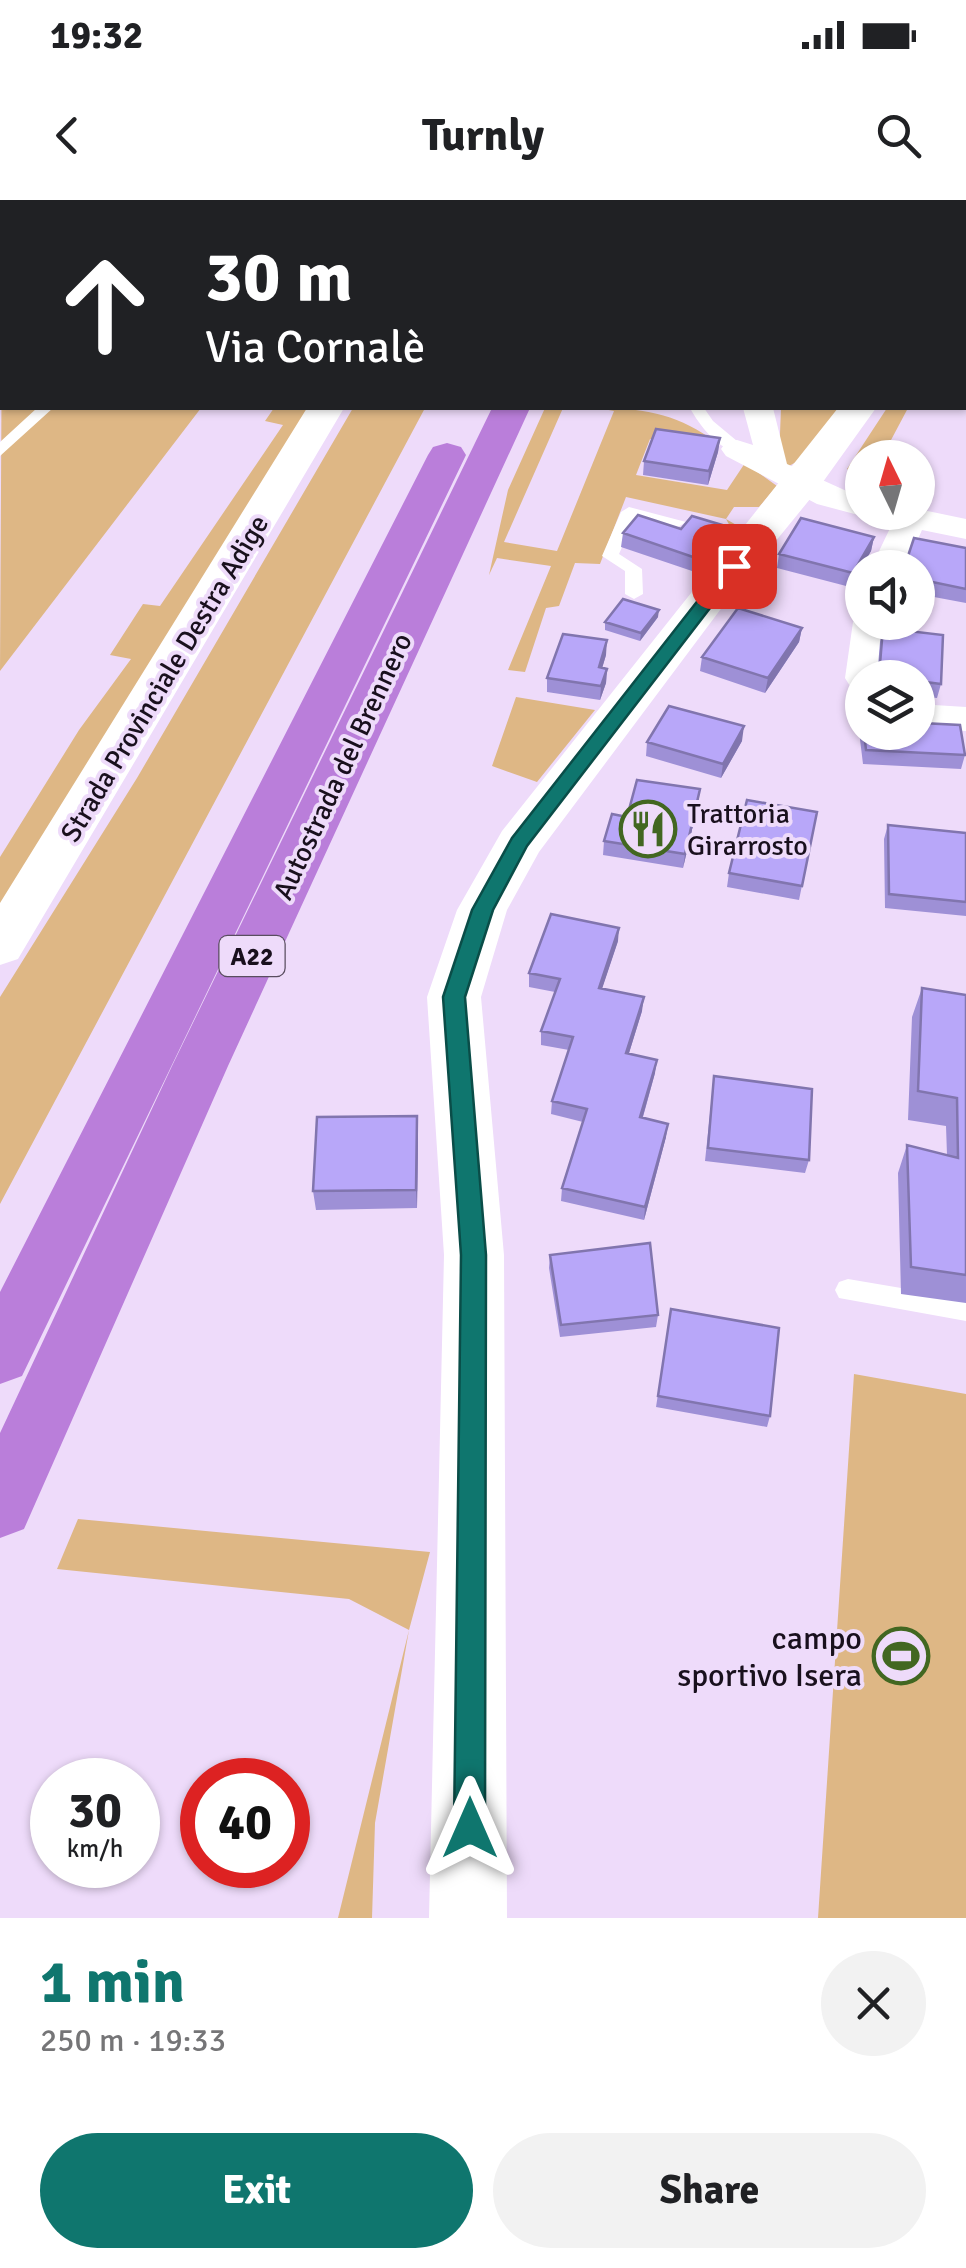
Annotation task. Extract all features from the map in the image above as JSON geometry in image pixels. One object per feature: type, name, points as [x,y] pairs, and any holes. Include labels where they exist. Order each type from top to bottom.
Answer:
[{"type":"highway","name":"Autostrada del Brennero","points":[[0,1356],[470,410]]},
{"type":"highway","name":"Autostrada del Brennero","points":[[0,1506],[200,1066],[509,410]]},
{"type":"street","name":"Strada Provinciale Destra Adige","points":[[0,946],[324,410]]},
{"type":"street","points":[[759,410],[786,478]]},
{"type":"street","points":[[470,1910],[474,1255],[454,997],[482,910],[519,843],[711,592],[786,478],[855,410]]},
{"type":"street","points":[[736,448],[786,478],[845,505]]},
{"type":"street","points":[[935,524],[966,530]]},
{"type":"street","points":[[935,717],[966,719]]},
{"type":"lane","points":[[0,450],[44,410]]},
{"type":"lane","points":[[698,410],[706,424],[736,448]]},
{"type":"lane","points":[[634,594],[634,569],[610,556],[628,512],[678,522]]},
{"type":"lane","points":[[848,1290],[966,1310]]},
{"type":"shaded area","points":[[1,410],[199,410],[0,671]]},
{"type":"shaded area","points":[[273,410],[310,410],[238,531],[0,907],[0,857],[79,730],[131,659],[110,655],[143,604],[160,606],[283,425],[265,421]]},
{"type":"shaded area","points":[[352,410],[424,410],[0,1204],[0,997],[137,778]]},
{"type":"shaded area","points":[[544,410],[562,410],[504,542],[557,551],[614,411],[609,410],[657,414],[710,438],[650,439],[636,475],[727,490],[745,463],[777,486],[759,507],[734,507],[726,519],[626,497],[600,564],[575,563],[559,606],[546,608],[525,672],[508,670],[551,566],[497,558],[489,575],[508,490]]},
{"type":"shaded area","points":[[781,410],[840,410],[805,457],[789,466],[779,459]]},
{"type":"shaded area","points":[[886,410],[907,410],[891,440],[866,440]]},
{"type":"shaded area","points":[[726,519],[745,530],[716,568],[692,571],[731,528]]},
{"type":"shaded area","points":[[516,697],[595,710],[537,782],[492,766]]},
{"type":"shaded area","name":"campo sportivo Isera","points":[[854,1374],[966,1394],[966,1918],[818,1918]]},
{"type":"shaded area","points":[[78,1519],[430,1552],[409,1630],[349,1599],[57,1569]]},
{"type":"shaded area","points":[[409,1630],[375,1823],[372,1918],[338,1918]]},
{"type":"building","points":[[656,429],[720,438],[709,471],[644,461]]},
{"type":"building","points":[[638,515],[681,529],[692,516],[722,525],[693,557],[623,533]]},
{"type":"building","points":[[801,518],[874,537],[866,550],[845,550],[845,571],[779,554]]},
{"type":"building","points":[[914,538],[966,548],[966,589],[935,583],[935,550],[910,550]]},
{"type":"building","points":[[623,599],[659,610],[641,633],[605,622]]},
{"type":"building","points":[[738,608],[802,628],[768,678],[702,657]]},
{"type":"building","points":[[563,634],[607,640],[599,667],[607,669],[601,686],[547,678]]},
{"type":"building","points":[[935,634],[943,635],[941,684],[935,683],[935,660],[880,660],[882,640],[935,640]]},
{"type":"building","points":[[669,706],[744,726],[723,764],[647,742]]},
{"type":"building","points":[[935,724],[960,725],[965,755],[866,750],[935,750]]},
{"type":"building","points":[[637,780],[700,789],[685,854],[604,841],[612,814],[627,817]]},
{"type":"building","points":[[747,800],[817,812],[802,886],[729,873]]},
{"type":"building","points":[[888,825],[966,833],[966,902],[889,894]]},
{"type":"building","points":[[551,914],[619,928],[599,988],[644,997],[626,1053],[657,1060],[640,1117],[668,1124],[645,1207],[562,1188],[587,1109],[552,1101],[573,1037],[541,1031],[560,979],[529,973]]},
{"type":"building","points":[[922,988],[966,995],[966,1275],[911,1267],[907,1145],[958,1158],[957,1098],[918,1091]]},
{"type":"building","points":[[714,1076],[812,1089],[809,1160],[708,1148]]},
{"type":"building","points":[[417,1116],[416,1190],[313,1191],[317,1117]]},
{"type":"building","points":[[650,1243],[658,1315],[561,1325],[550,1255]]},
{"type":"building","points":[[671,1309],[779,1328],[770,1416],[658,1396]]},
{"type":"place","name":"Trattoria Girarrosto","points":[[648,829]]},
{"type":"place","name":"campo sportivo Isera","points":[[901,1656]]},
{"type":"route","points":[[470,1828],[474,1255],[454,997],[482,910],[519,843],[734,566]]}]
